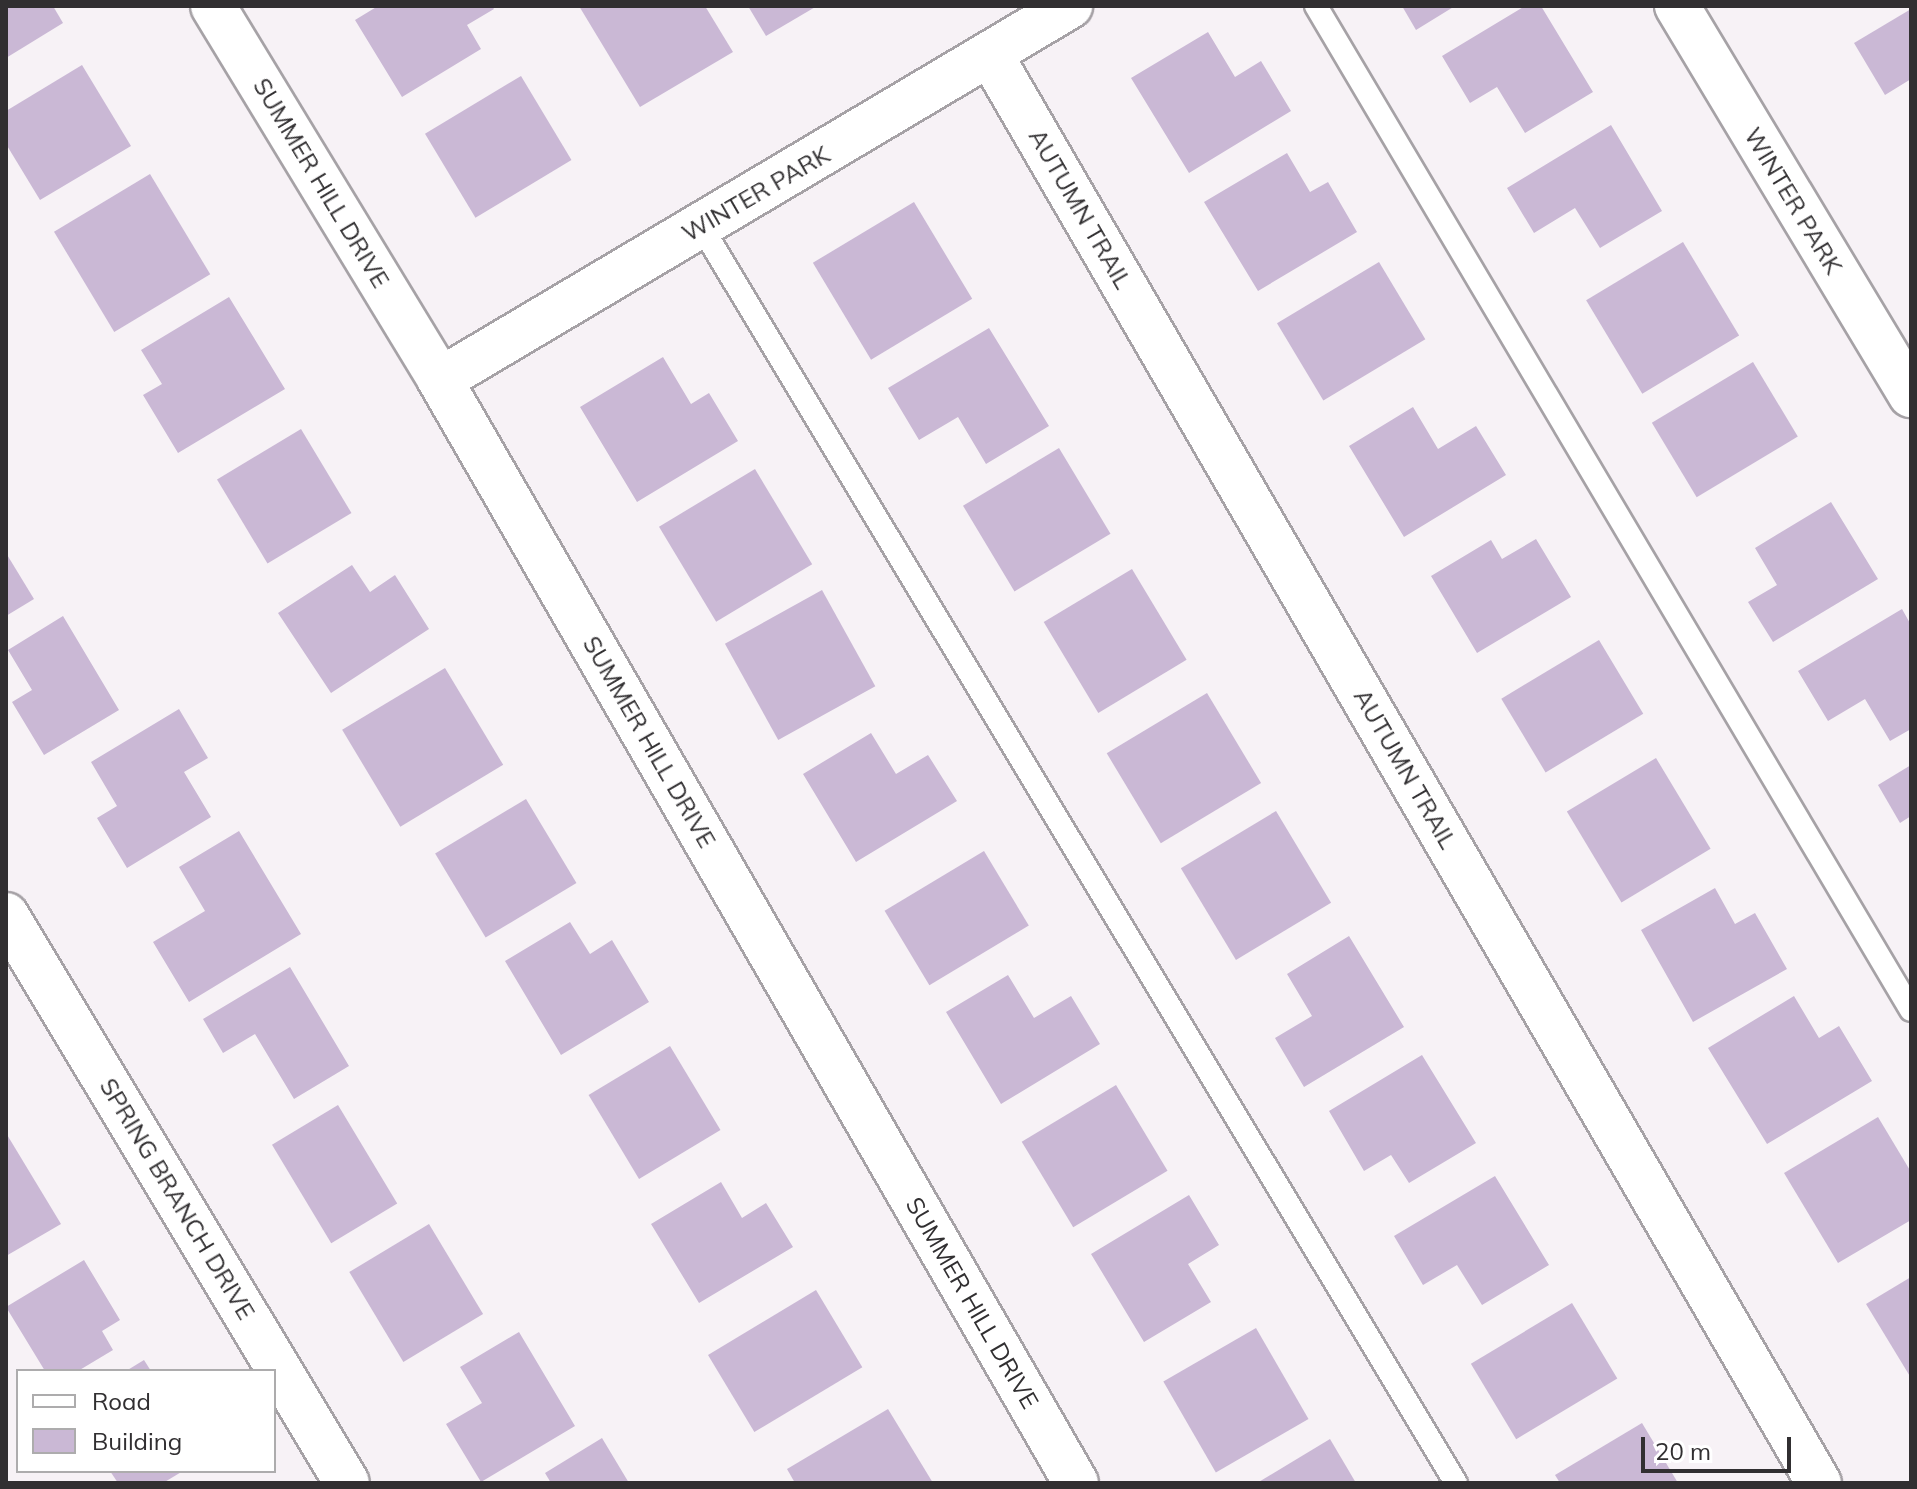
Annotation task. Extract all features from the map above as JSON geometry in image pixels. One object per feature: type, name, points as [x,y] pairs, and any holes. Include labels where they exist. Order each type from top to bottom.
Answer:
[{"type":"street","name":"SUMMER HILL DRIVE","points":[[213,6],[440,380],[1076,1483]]},
{"type":"street","name":"WINTER PARK","points":[[440,380],[991,56],[1070,6]]},
{"type":"street","name":"WINTER PARK","points":[[1677,6],[1911,395]]},
{"type":"street","name":"AUTUMN TRAIL","points":[[991,56],[1819,1483]]},
{"type":"street","name":"SPRING BRANCH DRIVE","points":[[6,915],[347,1483]]},
{"type":"lane","points":[[1316,6],[1911,1010]]},
{"type":"lane","points":[[701,226],[1456,1483]]},
{"type":"building","points":[[6,6],[53,6],[63,23],[6,58]]},
{"type":"building","points":[[378,6],[492,6],[494,9],[467,25],[481,49],[402,97],[355,20]]},
{"type":"building","points":[[579,6],[705,6],[733,52],[640,107]]},
{"type":"building","points":[[748,6],[817,6],[766,36]]},
{"type":"building","points":[[1402,6],[1455,6],[1416,30]]},
{"type":"building","points":[[1525,6],[1541,6],[1593,92],[1525,133],[1497,87],[1470,103],[1442,56]]},
{"type":"building","points":[[1911,9],[1911,79],[1885,95],[1854,43]]},
{"type":"building","points":[[1208,32],[1235,77],[1261,61],[1291,111],[1189,173],[1131,78]]},
{"type":"building","points":[[82,65],[131,146],[40,200],[6,144],[6,111]]},
{"type":"building","points":[[521,76],[571,160],[475,218],[425,134]]},
{"type":"building","points":[[1611,125],[1662,211],[1600,248],[1575,208],[1534,233],[1507,188]]},
{"type":"building","points":[[1287,153],[1310,192],[1328,182],[1357,232],[1258,291],[1204,202]]},
{"type":"building","points":[[150,174],[210,274],[114,332],[54,232]]},
{"type":"building","points":[[914,202],[972,299],[871,360],[813,263]]},
{"type":"building","points":[[1683,242],[1739,335],[1642,394],[1586,300]]},
{"type":"building","points":[[1379,262],[1425,339],[1323,400],[1277,323]]},
{"type":"building","points":[[229,297],[285,389],[178,453],[143,395],[162,384],[141,350]]},
{"type":"building","points":[[989,328],[1049,426],[986,464],[958,417],[919,440],[888,388]]},
{"type":"building","points":[[663,357],[691,404],[709,393],[738,441],[637,502],[580,407]]},
{"type":"building","points":[[1753,362],[1798,437],[1697,497],[1652,423]]},
{"type":"building","points":[[1413,407],[1438,449],[1476,426],[1506,475],[1404,537],[1349,446]]},
{"type":"building","points":[[301,429],[351,513],[267,563],[217,479]]},
{"type":"building","points":[[1059,448],[1111,534],[1015,591],[963,506]]},
{"type":"building","points":[[755,469],[812,564],[716,622],[659,527]]},
{"type":"building","points":[[1831,502],[1878,579],[1773,642],[1748,602],[1777,585],[1755,548]]},
{"type":"building","points":[[1536,539],[1571,597],[1477,653],[1431,576],[1491,540],[1502,559]]},
{"type":"building","points":[[6,553],[34,599],[6,616]]},
{"type":"building","points":[[352,565],[370,592],[395,575],[429,629],[331,693],[278,613]]},
{"type":"building","points":[[1132,569],[1187,660],[1098,713],[1044,622]]},
{"type":"building","points":[[822,590],[875,686],[778,740],[725,644]]},
{"type":"building","points":[[1902,609],[1911,625],[1911,729],[1890,741],[1865,699],[1828,721],[1798,671]]},
{"type":"building","points":[[63,616],[119,710],[44,755],[12,702],[32,690],[8,650]]},
{"type":"building","points":[[1599,640],[1643,714],[1546,772],[1501,699]]},
{"type":"building","points":[[445,668],[503,765],[400,827],[342,730]]},
{"type":"building","points":[[1207,693],[1261,783],[1161,843],[1107,753]]},
{"type":"building","points":[[179,709],[208,758],[184,772],[211,817],[127,868],[97,818],[117,806],[91,762]]},
{"type":"building","points":[[871,733],[896,774],[928,755],[957,801],[856,862],[803,774]]},
{"type":"building","points":[[1656,758],[1711,849],[1621,902],[1567,812]]},
{"type":"building","points":[[1911,765],[1911,816],[1900,823],[1878,785]]},
{"type":"building","points":[[526,799],[576,883],[486,938],[435,854]]},
{"type":"building","points":[[1276,811],[1331,903],[1236,960],[1181,868]]},
{"type":"building","points":[[239,831],[301,934],[189,1002],[153,942],[205,911],[179,867]]},
{"type":"building","points":[[984,851],[1029,926],[929,985],[885,911]]},
{"type":"building","points":[[1715,888],[1735,924],[1755,913],[1787,969],[1693,1022],[1641,930]]},
{"type":"building","points":[[570,922],[590,954],[612,940],[649,1002],[561,1055],[505,961]]},
{"type":"building","points":[[1349,936],[1404,1027],[1304,1087],[1275,1038],[1312,1016],[1287,974]]},
{"type":"building","points":[[290,967],[349,1066],[294,1099],[255,1034],[223,1053],[203,1019]]},
{"type":"building","points":[[1008,975],[1034,1018],[1071,996],[1100,1044],[1001,1104],[946,1012]]},
{"type":"building","points":[[1794,996],[1819,1038],[1839,1026],[1872,1081],[1767,1144],[1708,1048]]},
{"type":"building","points":[[670,1046],[720,1130],[639,1179],[589,1095]]},
{"type":"building","points":[[1422,1055],[1476,1143],[1409,1183],[1391,1155],[1364,1171],[1329,1111]]},
{"type":"building","points":[[1116,1085],[1168,1171],[1073,1227],[1022,1142]]},
{"type":"building","points":[[338,1105],[397,1204],[331,1243],[272,1145]]},
{"type":"building","points":[[1878,1117],[1911,1172],[1911,1220],[1838,1263],[1784,1173]]},
{"type":"building","points":[[6,1133],[61,1224],[6,1256]]},
{"type":"building","points":[[1495,1176],[1549,1265],[1482,1305],[1457,1265],[1423,1285],[1394,1236]]},
{"type":"building","points":[[721,1182],[742,1218],[766,1203],[793,1247],[699,1303],[651,1224]]},
{"type":"building","points":[[1189,1195],[1219,1245],[1188,1264],[1211,1302],[1144,1342],[1091,1254]]},
{"type":"building","points":[[429,1224],[483,1314],[403,1362],[349,1272]]},
{"type":"building","points":[[84,1260],[120,1320],[102,1331],[113,1350],[81,1369],[44,1369],[6,1307]]},
{"type":"building","points":[[1911,1277],[1911,1378],[1866,1304]]},
{"type":"building","points":[[816,1290],[862,1367],[754,1432],[708,1355]]},
{"type":"building","points":[[1572,1303],[1617,1378],[1516,1439],[1471,1364]]},
{"type":"building","points":[[1256,1328],[1308,1419],[1216,1472],[1163,1382]]},
{"type":"building","points":[[519,1332],[575,1426],[481,1482],[446,1424],[482,1403],[460,1367]]},
{"type":"building","points":[[144,1360],[150,1369],[129,1369]]},
{"type":"building","points":[[888,1409],[933,1483],[795,1483],[787,1469]]},
{"type":"building","points":[[1642,1423],[1678,1483],[1560,1483],[1555,1475]]},
{"type":"building","points":[[602,1438],[629,1483],[551,1483],[545,1473]]},
{"type":"building","points":[[1330,1439],[1356,1483],[1257,1483]]},
{"type":"building","points":[[111,1473],[180,1473],[163,1483],[118,1483]]}]
